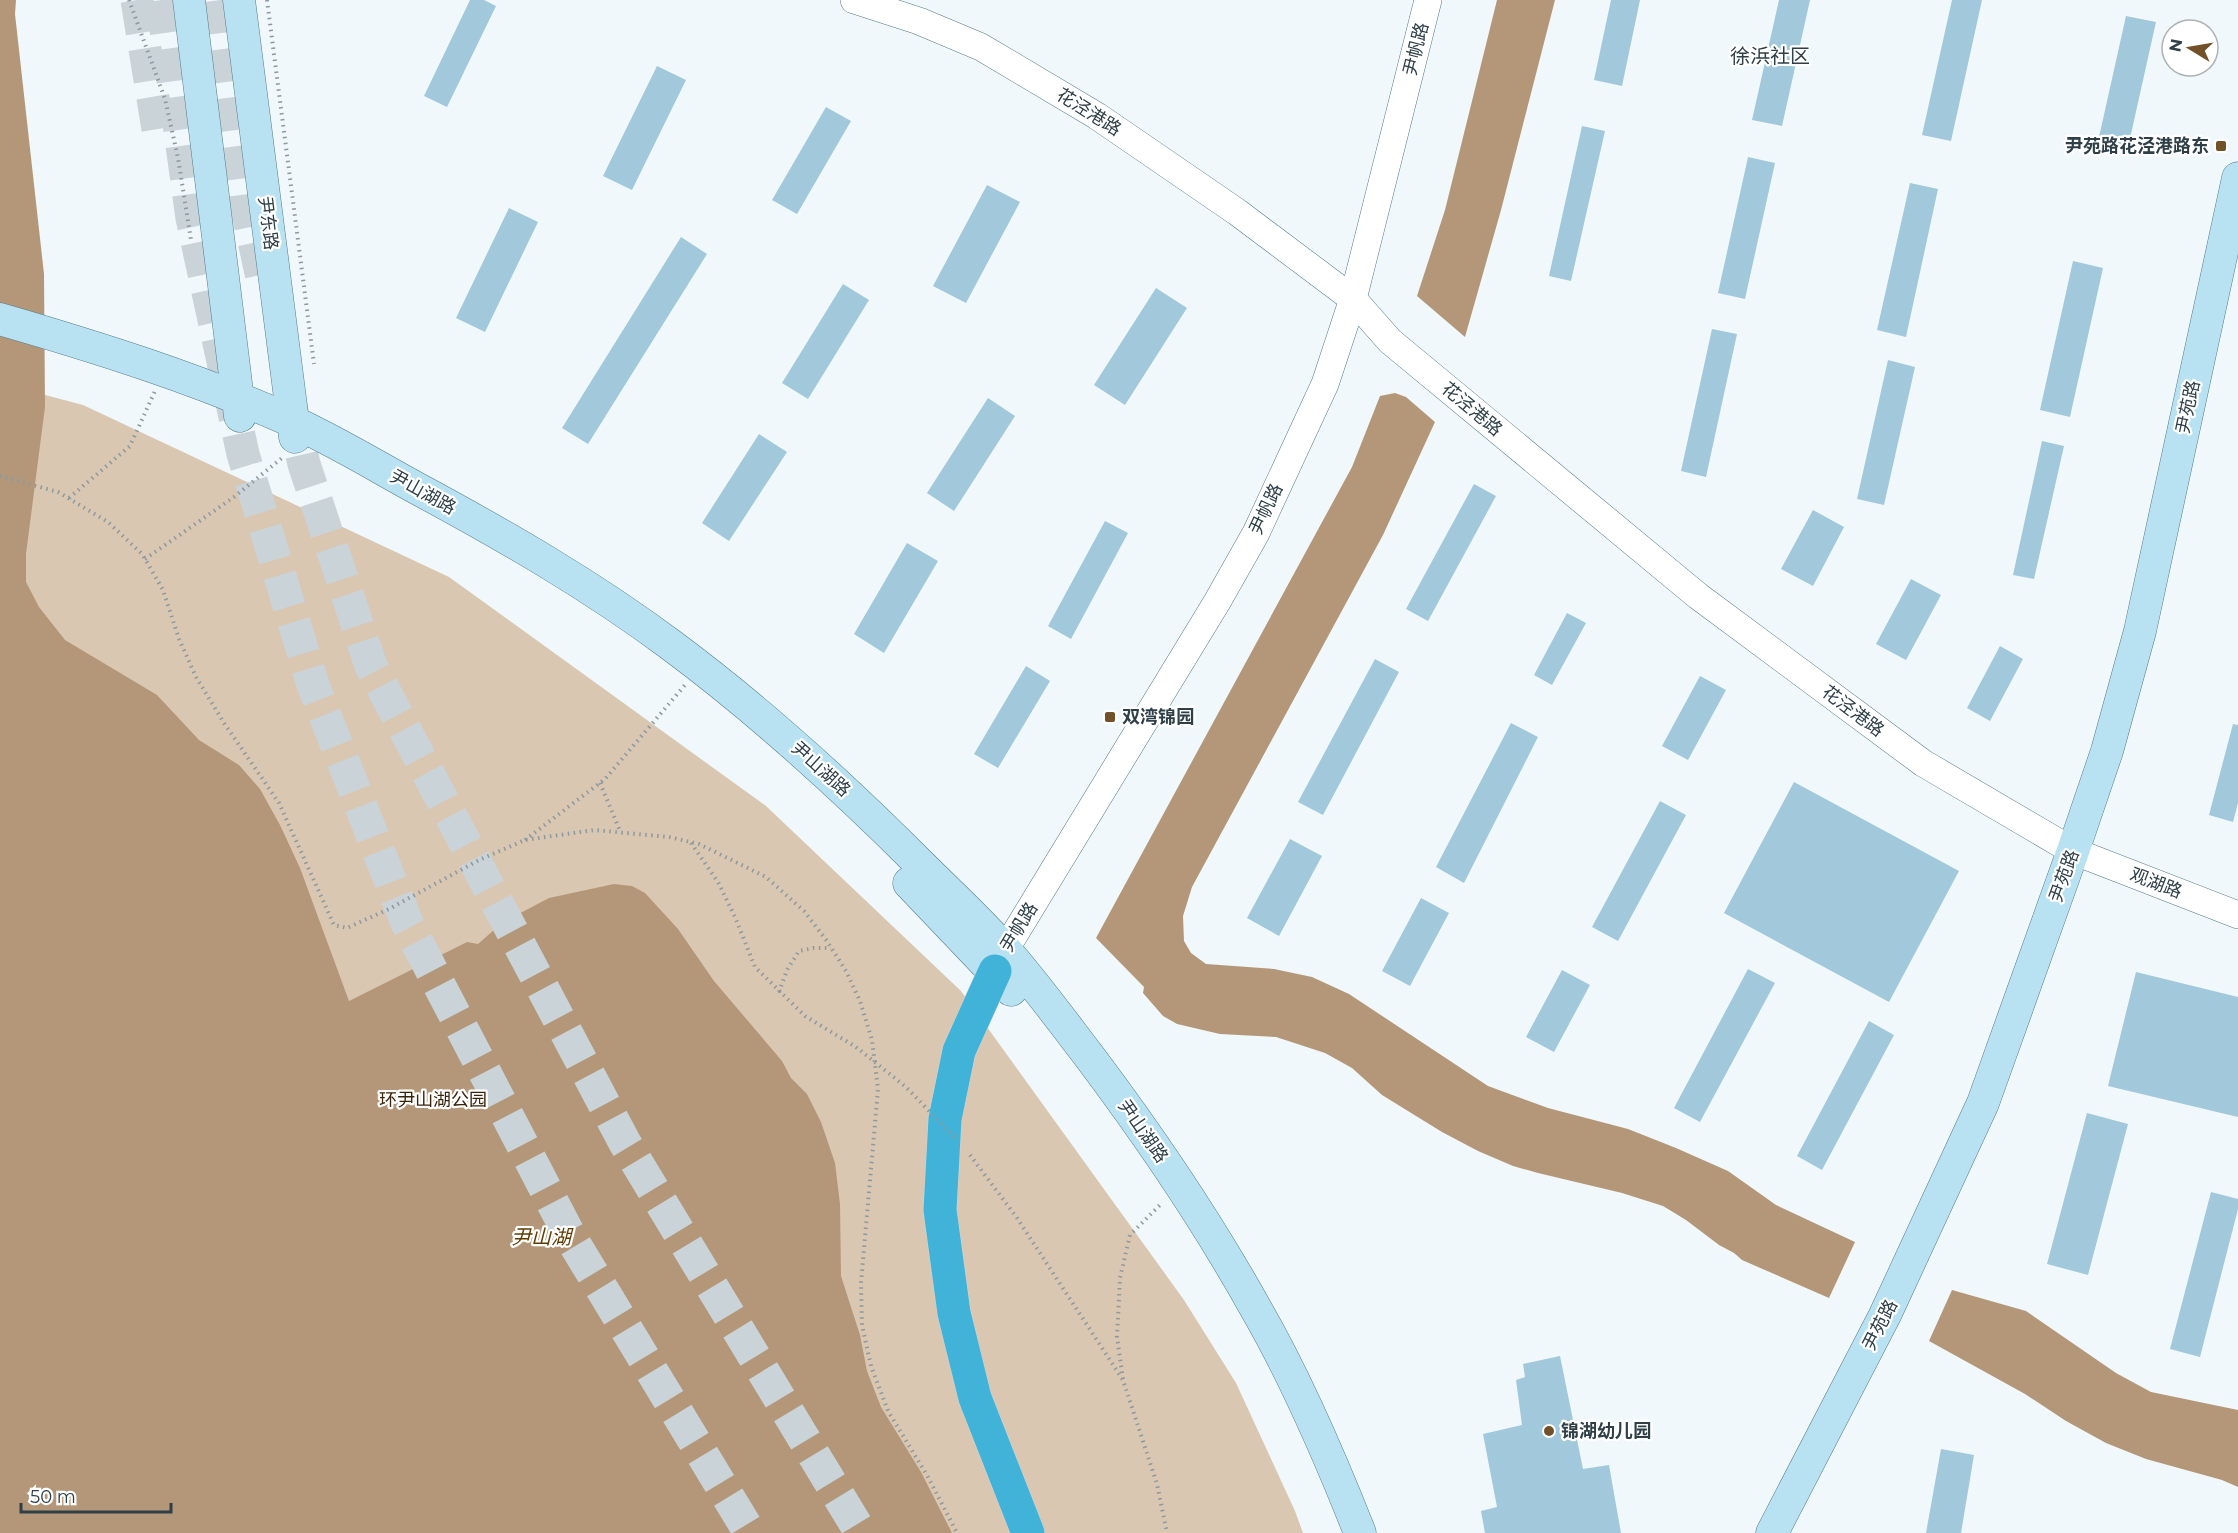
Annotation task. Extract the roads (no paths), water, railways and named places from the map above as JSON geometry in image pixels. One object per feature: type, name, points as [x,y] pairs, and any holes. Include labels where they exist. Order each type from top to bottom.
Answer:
[{"type":"highway","points":[[1000,960],[959,1051],[945,1119],[940,1210],[954,1313],[975,1398],[1028,1533]]},
{"type":"main road","points":[[189,0],[240,410]]},
{"type":"main road","name":"尹东路","points":[[239,0],[295,434]]},
{"type":"main road","name":"尹苑路","points":[[1772,1533],[1885,1315],[1983,1103],[2073,851],[2106,751],[2140,631],[2238,178]]},
{"type":"main road","name":"尹山湖路","points":[[0,319],[155,390],[240,410]]},
{"type":"main road","name":"尹山湖路","points":[[0,339],[53,345],[240,410],[295,434],[511,540],[596,592],[672,645],[764,719],[848,792],[1000,960],[1191,1239],[1248,1335],[1301,1442],[1341,1533]]},
{"type":"main road","name":"尹山湖路","points":[[295,434],[425,515],[505,560],[658,661],[753,736],[1000,960],[1038,990],[1130,1111],[1201,1216],[1258,1312],[1312,1420],[1360,1533]]},
{"type":"street","name":"花泾港路","points":[[854,0],[919,21],[981,47],[1097,116],[1237,212],[1353,299],[1390,341],[1698,596],[1923,763],[2073,851]]},
{"type":"street","name":"尹帆路","points":[[1000,960],[1217,602],[1256,533],[1324,384],[1353,299],[1428,0]]},
{"type":"street","name":"观湖路","points":[[2073,851],[2238,915]]},
{"type":"water","name":"尹山湖","points":[[0,0],[16,0],[15,14],[44,274],[45,407],[26,554],[26,582],[39,607],[65,640],[157,695],[199,740],[239,765],[260,789],[300,868],[349,1001],[467,942],[478,944],[503,922],[549,898],[614,884],[632,886],[645,893],[678,929],[714,981],[782,1061],[791,1078],[807,1094],[821,1122],[835,1163],[840,1204],[841,1276],[860,1335],[867,1371],[881,1407],[921,1472],[952,1533],[0,1533]]},
{"type":"water","points":[[1497,0],[1555,0],[1501,210],[1465,337],[1417,296],[1445,210]]},
{"type":"water","points":[[1395,393],[1406,397],[1435,422],[1383,535],[1192,887],[1183,916],[1184,941],[1191,953],[1206,964],[1274,969],[1312,977],[1349,994],[1488,1086],[1548,1108],[1628,1129],[1728,1171],[1776,1205],[1855,1242],[1829,1298],[1742,1260],[1663,1206],[1622,1193],[1513,1166],[1478,1151],[1382,1095],[1352,1068],[1325,1053],[1276,1037],[1220,1034],[1177,1024],[1163,1016],[1143,993],[1144,987],[1096,938],[1352,467],[1380,396]]},
{"type":"water","points":[[1952,1290],[2026,1311],[2116,1373],[2151,1392],[2238,1410],[2238,1487],[2222,1480],[2146,1459],[2106,1443],[2066,1421],[2025,1394],[1929,1341]]},
{"type":"tunnel","points":[[137,0],[158,129]]},
{"type":"tunnel","points":[[162,0],[192,218],[243,454],[313,685],[407,923],[571,1238],[750,1533]]},
{"type":"tunnel","points":[[220,0],[248,213],[264,287]]},
{"type":"tunnel","points":[[291,407],[304,464],[371,666],[625,1143],[861,1533]]},
{"type":"place","name":"尹苑路花泾港路东","points":[[2221,146]]},
{"type":"place","name":"双湾锦园","points":[[1110,717]]},
{"type":"place","name":"锦湖幼儿园","points":[[1549,1431]]},
{"type":"district","name":"徐浜社区","points":[[1770,56]]},
{"type":"park label","name":"环尹山湖公园","points":[[433,1100]]}]
